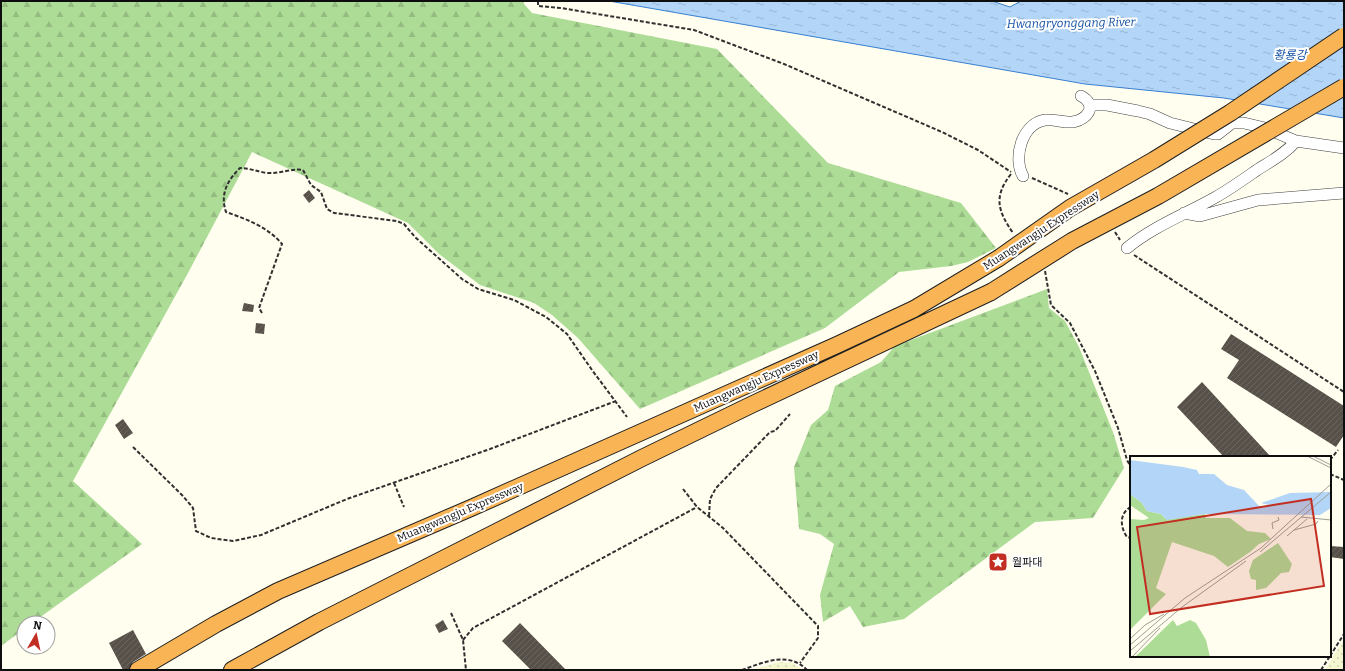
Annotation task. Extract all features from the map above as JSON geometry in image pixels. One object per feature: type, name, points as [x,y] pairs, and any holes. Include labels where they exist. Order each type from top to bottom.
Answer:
[{"type":"highway","name":"Muangwangju Expressway","points":[[138,670],[216,624],[278,591],[471,508],[838,345],[914,309],[999,258],[1070,208],[1154,160],[1230,113],[1344,36]]},
{"type":"highway","name":"Muangwangju Expressway","points":[[232,670],[319,622],[642,458],[750,405],[991,292],[1072,241],[1158,196],[1344,87]]},
{"type":"lane","points":[[1023,176],[1020,170],[1019,149],[1025,135],[1035,124],[1043,120],[1072,122],[1083,118],[1089,112],[1091,105],[1089,100],[1081,96]]},
{"type":"lane","points":[[1091,105],[1107,105],[1138,111],[1170,123],[1214,134],[1218,134],[1232,123],[1244,123],[1264,128],[1296,141],[1344,148]]},
{"type":"lane","points":[[1126,248],[1144,234],[1243,180],[1284,153],[1296,141]]},
{"type":"lane","points":[[1184,213],[1200,216],[1258,200],[1344,193]]},
{"type":"path","points":[[538,1],[538,6],[561,8],[694,30],[808,74],[942,132],[978,150],[1012,173],[1074,195]]},
{"type":"path","points":[[262,313],[258,308],[282,244],[276,237],[247,219],[226,212],[222,201],[224,194],[230,178],[240,168],[254,168],[269,173],[296,169],[303,170],[312,185],[321,192],[327,209],[334,213],[397,221],[404,224],[415,237],[462,279],[478,289],[514,300],[546,318],[567,334],[627,417]]},
{"type":"path","points":[[1012,173],[1002,187],[998,202],[1003,218],[1018,238]]},
{"type":"path","points":[[1113,230],[1126,248],[1155,270],[1344,392]]},
{"type":"path","points":[[1045,270],[1051,305],[1070,323],[1095,371],[1118,428],[1127,460],[1130,465]]},
{"type":"path","points":[[133,447],[183,496],[193,508],[196,531],[211,538],[233,541],[261,535],[347,500],[616,402]]},
{"type":"path","points":[[708,516],[710,499],[716,488],[770,432],[775,431],[790,414]]},
{"type":"path","points":[[1331,459],[1338,450]]},
{"type":"path","points":[[1331,474],[1344,480]]},
{"type":"path","points":[[394,483],[404,507]]},
{"type":"path","points":[[683,489],[697,507],[723,528],[818,626],[818,638],[800,663]]},
{"type":"path","points":[[463,640],[473,628],[697,507]]},
{"type":"path","points":[[1130,507],[1124,510],[1121,517],[1124,533],[1127,537],[1130,538]]},
{"type":"path","points":[[451,613],[463,640],[466,670]]},
{"type":"path","points":[[1331,654],[1344,634]]},
{"type":"path","points":[[1321,670],[1329,657]]},
{"type":"path","points":[[742,670],[778,659],[800,663],[807,670]]},
{"type":"green space","points":[[1,1],[524,1],[524,4],[532,13],[717,49],[828,163],[961,203],[996,248],[968,262],[951,266],[899,272],[825,328],[640,409],[578,338],[552,315],[534,303],[480,285],[439,254],[408,223],[252,152],[188,273],[73,481],[142,544],[43,615],[16,615],[16,635],[1,646]]},
{"type":"green space","points":[[1047,289],[1049,308],[1065,321],[1079,347],[1113,432],[1124,468],[1093,518],[1035,522],[904,619],[863,627],[850,606],[823,622],[820,595],[834,544],[820,534],[799,529],[794,467],[811,425],[828,410],[835,386],[881,362],[895,346]]},
{"type":"green space","points":[[1344,640],[1344,670],[1325,670],[1336,652]]},
{"type":"green space","points":[[779,662],[793,663],[803,670],[751,670]]},
{"type":"water","name":"황룡강","points":[[609,1],[992,1],[1010,7],[1021,1],[1344,1],[1344,118],[1224,98],[1085,84]]},
{"type":"building","points":[[309,190],[315,198],[309,203],[303,195]]},
{"type":"building","points":[[244,303],[254,305],[253,312],[242,311]]},
{"type":"building","points":[[256,323],[265,324],[264,334],[255,333]]},
{"type":"building","points":[[1231,334],[1344,406],[1344,435],[1336,447],[1227,378],[1239,360],[1221,349]]},
{"type":"building","points":[[1202,382],[1270,456],[1223,456],[1177,407]]},
{"type":"building","points":[[123,419],[133,433],[124,439],[115,425]]},
{"type":"building","points":[[1331,546],[1344,547],[1344,559],[1331,557]]},
{"type":"building","points":[[443,620],[448,629],[439,633],[435,625]]},
{"type":"building","points":[[520,623],[566,670],[531,670],[502,641]]},
{"type":"building","points":[[133,630],[146,654],[133,662],[129,670],[123,670],[109,643]]},
{"type":"place","name":"월파대","points":[[998,562]]},
{"type":"water label","name":"Hwangryonggang River","points":[[1071,23]]}]
